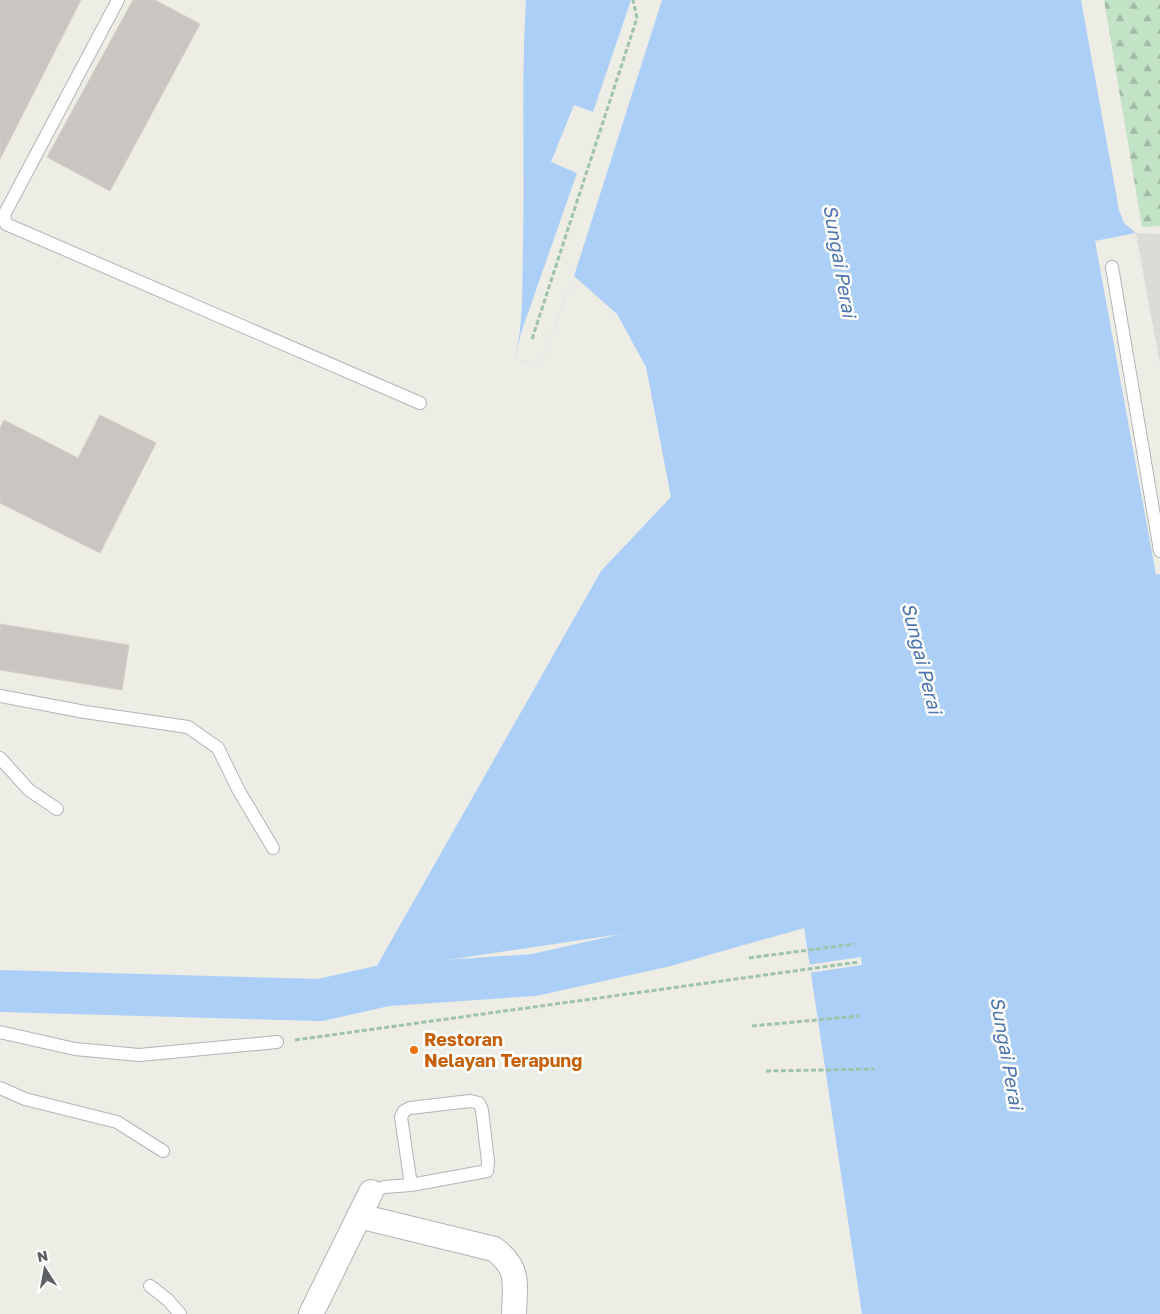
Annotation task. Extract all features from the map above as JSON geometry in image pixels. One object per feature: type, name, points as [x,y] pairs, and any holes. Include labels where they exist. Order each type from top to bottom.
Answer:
[{"type":"street","points":[[310,1314],[371,1192]]},
{"type":"street","points":[[359,1216],[494,1249],[506,1258],[515,1272],[514,1314]]},
{"type":"lane","points":[[118,0],[2,214],[6,224],[420,403]]},
{"type":"lane","points":[[1112,267],[1160,551]]},
{"type":"lane","points":[[0,696],[85,712],[188,727],[218,748],[239,791],[273,848]]},
{"type":"lane","points":[[0,758],[9,771],[29,790],[57,809]]},
{"type":"lane","points":[[0,1032],[75,1049],[138,1055],[278,1042]]},
{"type":"lane","points":[[0,1088],[51,1106],[117,1122],[163,1151]]},
{"type":"lane","points":[[371,1192],[384,1187],[411,1185],[487,1171],[488,1162],[482,1110],[479,1103],[461,1102],[410,1108],[404,1111],[402,1117],[411,1185]]},
{"type":"lane","points":[[150,1286],[168,1300],[180,1314]]},
{"type":"path","points":[[532,338],[636,18],[633,0]]},
{"type":"path","points":[[748,958],[854,944]]},
{"type":"path","points":[[278,1042],[859,962]]},
{"type":"path","points":[[752,1026],[859,1016]]},
{"type":"path","points":[[766,1071],[874,1069]]},
{"type":"shaded area","points":[[1136,233],[1160,234],[1160,363]]},
{"type":"green space","points":[[1104,0],[1160,0],[1160,226],[1142,227]]},
{"type":"water","name":"Sungai Perai","points":[[526,0],[1081,0],[1119,210],[1124,223],[1136,233],[1160,364],[1160,1314],[862,1314],[801,907],[374,971],[601,571],[671,497],[646,367],[617,314],[574,276],[540,365],[515,359],[522,302]]},
{"type":"pier","points":[[631,0],[662,0],[574,276],[540,365],[515,359],[521,333],[577,173],[551,162],[574,105],[593,112]]},
{"type":"pier","points":[[1136,233],[1160,364],[1160,574],[1156,575],[1095,241]]},
{"type":"pier","points":[[861,957],[862,965],[808,973],[807,965]]},
{"type":"building","points":[[0,0],[81,0],[0,159]]},
{"type":"building","points":[[133,0],[155,0],[200,24],[110,191],[47,157]]},
{"type":"building","points":[[100,415],[156,443],[100,553],[0,503],[0,428],[4,420],[78,458]]},
{"type":"building","points":[[0,624],[129,645],[122,690],[0,670]]},
{"type":"waterway","points":[[0,991],[320,1000],[387,985],[534,975],[664,946],[801,907],[857,894]]},
{"type":"place","name":"Restoran Nelayan Terapung","points":[[414,1050]]}]
